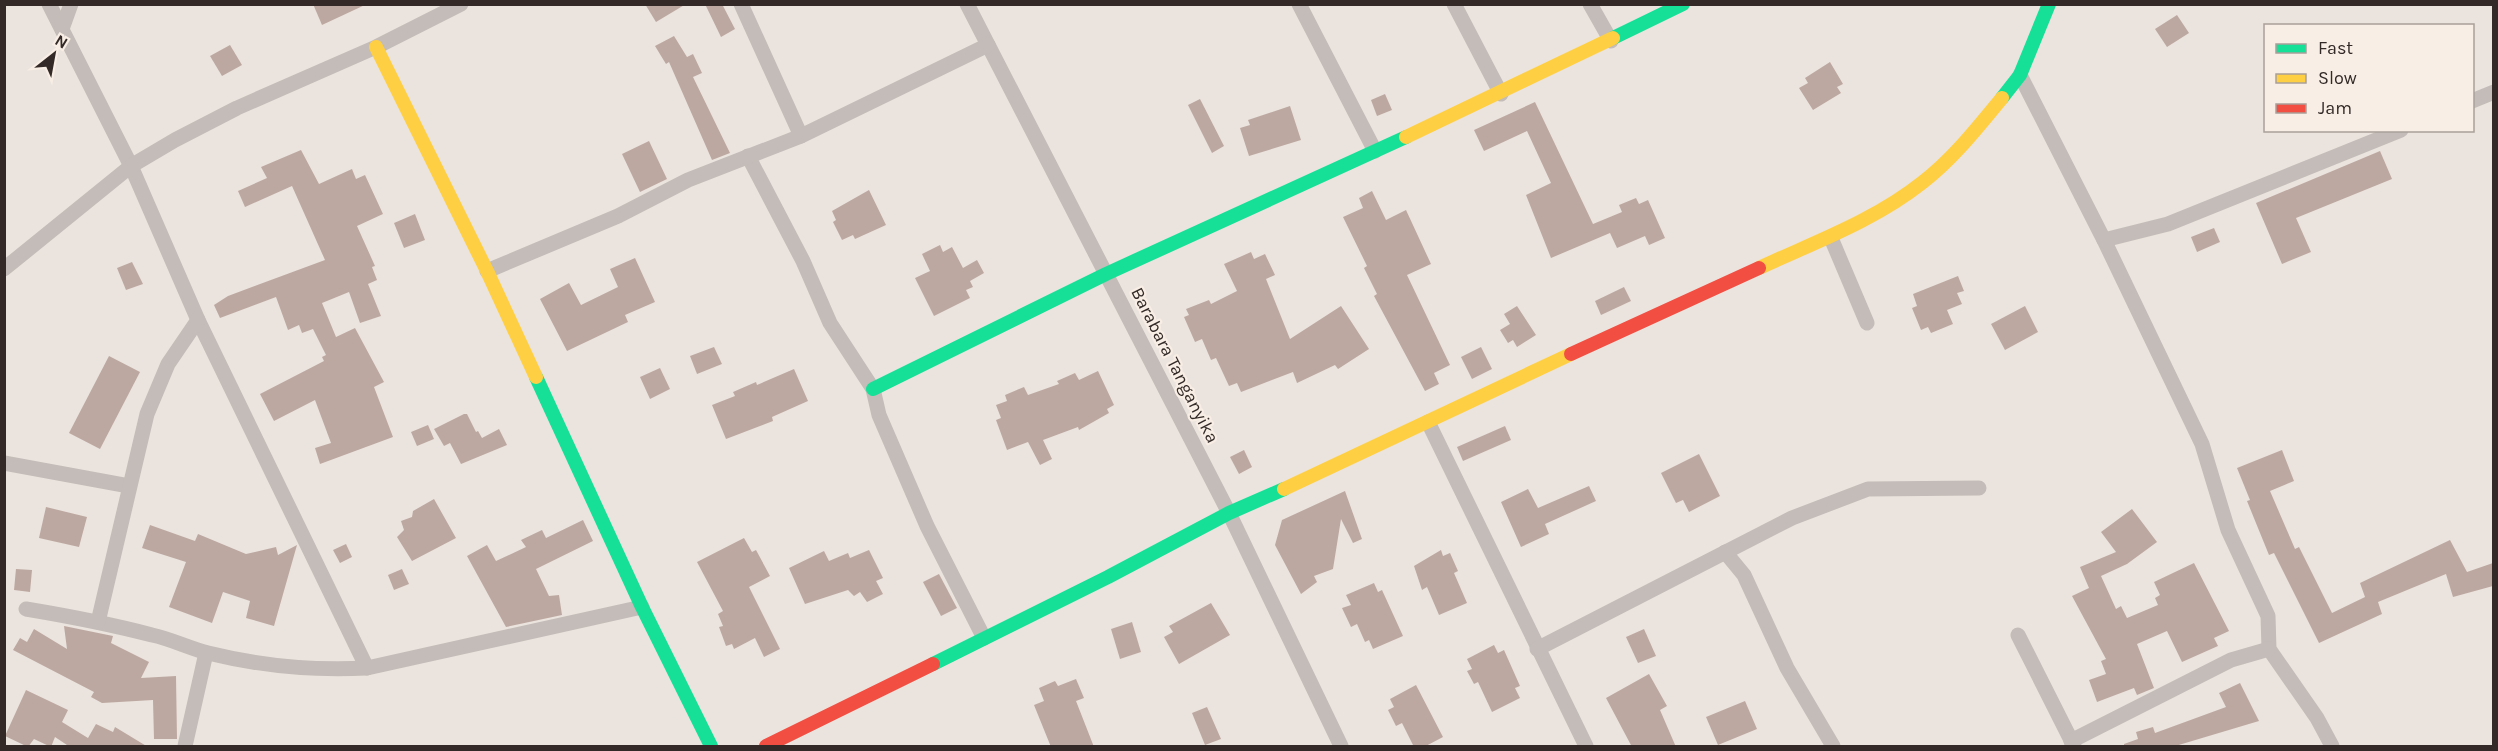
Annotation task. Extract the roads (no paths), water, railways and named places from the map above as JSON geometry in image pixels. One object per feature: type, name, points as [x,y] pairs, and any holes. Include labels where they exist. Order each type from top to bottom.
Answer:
[{"type":"street","points":[[49,4],[131,166],[198,320],[367,668]]},
{"type":"street","points":[[62,29],[71,4]]},
{"type":"street","points":[[4,269],[131,166],[175,140],[237,108],[376,47],[461,4]]},
{"type":"street","points":[[741,4],[801,136]]},
{"type":"street","name":"Barabara Tanganyika","points":[[967,4],[1229,513],[1341,747]]},
{"type":"street","points":[[1299,4],[1375,151]]},
{"type":"street","points":[[1454,4],[1501,94]]},
{"type":"street","points":[[1590,4],[1611,41]]},
{"type":"street","points":[[873,390],[1106,274],[1501,94],[1683,4]]},
{"type":"street","points":[[766,747],[1108,577],[1229,513],[1327,471],[1647,318],[1831,238],[1870,218],[1924,182],[1970,137],[2020,75],[2049,4]]},
{"type":"street","points":[[487,271],[618,216],[688,180],[801,136],[988,45]]},
{"type":"street","points":[[376,47],[487,271],[642,607],[711,747]]},
{"type":"street","points":[[2020,75],[2104,240],[2202,444],[2228,530],[2268,616],[2269,649],[2317,718],[2332,747]]},
{"type":"street","points":[[2474,100],[2493,92]]},
{"type":"street","points":[[2104,240],[2168,224],[2396,132]]},
{"type":"street","points":[[748,156],[803,261],[830,322],[873,390],[879,415],[927,526],[984,638]]},
{"type":"street","points":[[1831,238],[1867,323]]},
{"type":"street","points":[[98,622],[147,414],[168,364],[198,320]]},
{"type":"street","points":[[1428,422],[1586,747]]},
{"type":"street","points":[[4,464],[129,486]]},
{"type":"street","points":[[1537,649],[1792,518],[1868,489],[1979,488]]},
{"type":"street","points":[[1725,552],[1744,575],[1787,668],[1833,747]]},
{"type":"street","points":[[26,609],[154,635],[206,652],[266,666],[332,670],[367,668],[642,607]]},
{"type":"street","points":[[2018,635],[2072,744],[2231,660],[2269,649]]},
{"type":"street","points":[[185,747],[206,652]]}]
